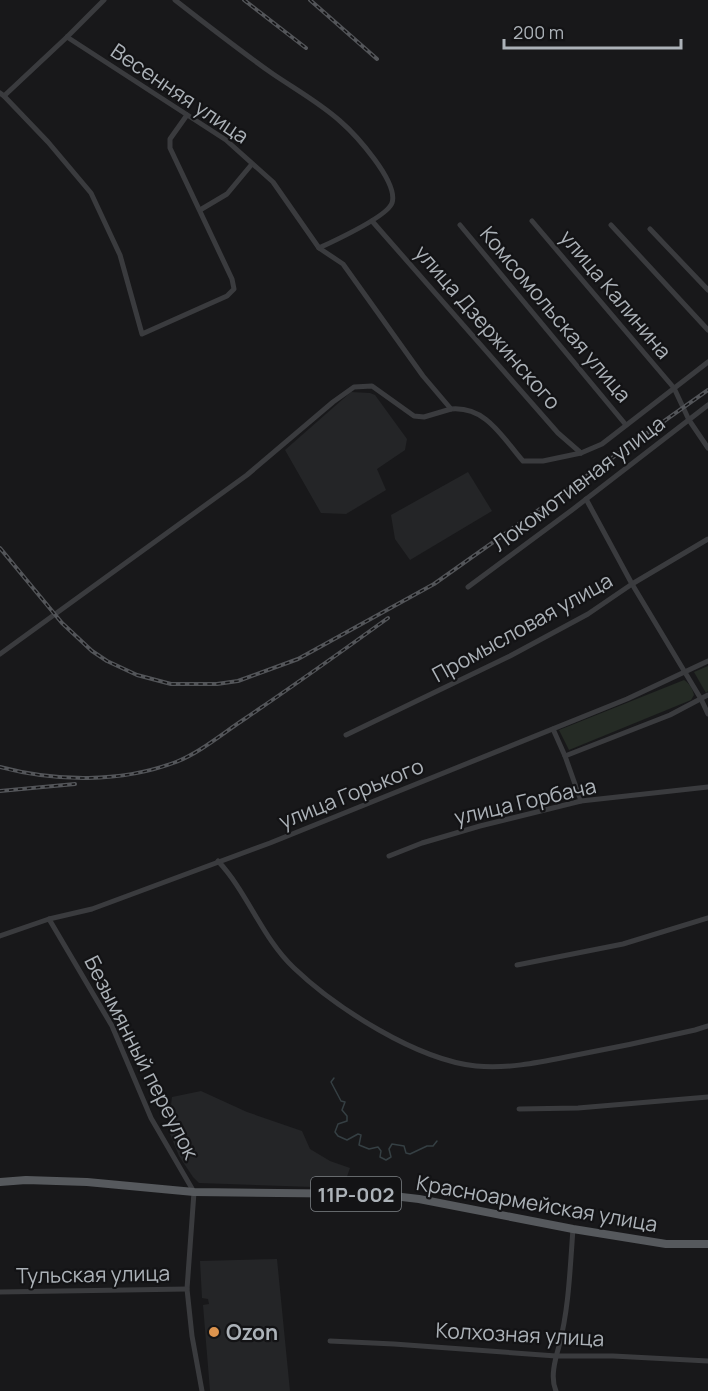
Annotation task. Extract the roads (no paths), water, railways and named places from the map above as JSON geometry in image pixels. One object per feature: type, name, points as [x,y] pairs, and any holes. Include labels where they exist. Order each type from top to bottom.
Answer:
[{"type":"main road","name":"Красноармейская улица","points":[[0,1182],[26,1180],[87,1182],[194,1192],[376,1194],[419,1199],[573,1229],[666,1244],[708,1244]]},
{"type":"street","points":[[104,0],[67,37],[2,94],[48,142],[91,193],[120,255],[142,334],[227,296],[234,289],[232,279],[170,148],[170,139],[186,115]]},
{"type":"street","points":[[175,0],[238,50],[340,121],[382,169],[392,186],[392,203],[386,211],[372,221],[319,248],[343,264],[423,376],[451,409]]},
{"type":"street","name":"Весенняя улица","points":[[67,37],[226,140],[273,182],[319,248]]},
{"type":"street","points":[[200,210],[227,194],[252,164]]},
{"type":"street","name":"улица Дзержинского","points":[[372,221],[558,433],[581,453]]},
{"type":"street","name":"улица Калинина","points":[[532,221],[674,388],[689,420],[708,448]]},
{"type":"street","name":"Комсомольская улица","points":[[460,225],[626,424]]},
{"type":"street","points":[[611,225],[708,330]]},
{"type":"street","points":[[650,229],[708,290]]},
{"type":"street","points":[[0,654],[247,475],[354,387],[372,386],[414,416],[424,417],[451,409],[464,408],[478,413],[492,425],[524,461],[543,461],[581,453],[603,444],[708,362]]},
{"type":"street","name":"Локомотивная улица","points":[[468,587],[708,405]]},
{"type":"street","points":[[586,499],[632,584],[708,714]]},
{"type":"street","name":"Промысловая улица","points":[[346,735],[510,656],[588,614],[632,584],[708,539]]},
{"type":"street","name":"улица Горького","points":[[0,936],[49,919],[92,909],[280,839],[627,699],[708,661]]},
{"type":"street","points":[[565,756],[670,715],[708,695]]},
{"type":"street","points":[[553,729],[581,801]]},
{"type":"street","name":"улица Горбача","points":[[388,856],[422,843],[480,826],[581,801],[708,787]]},
{"type":"street","points":[[218,861],[228,872],[271,939],[293,967],[361,1020],[401,1041],[439,1057],[475,1066],[519,1066],[602,1051],[708,1026]]},
{"type":"street","points":[[517,964],[623,944],[708,918]]},
{"type":"street","name":"Безымянный переулок","points":[[49,919],[112,1026],[151,1118],[194,1192],[187,1289],[192,1336],[202,1391]]},
{"type":"street","points":[[519,1109],[578,1108],[708,1097]]},
{"type":"street","points":[[556,1391],[552,1383],[556,1356],[566,1322],[573,1229]]},
{"type":"street","name":"Тульская улица","points":[[0,1292],[187,1289]]},
{"type":"street","name":"Колхозная улица","points":[[330,1341],[556,1356],[613,1356],[708,1361]]},
{"type":"waterway","points":[[334,1078],[331,1082],[341,1101],[345,1102],[342,1110],[347,1116],[347,1121],[338,1124],[335,1132],[338,1136],[347,1140],[358,1134],[361,1135],[359,1145],[369,1149],[378,1147],[381,1151],[380,1157],[386,1160],[391,1157],[389,1149],[392,1144],[404,1146],[406,1153],[410,1154],[427,1146],[433,1146],[437,1141]]},
{"type":"railway","points":[[244,0],[306,48]]},
{"type":"railway","points":[[310,0],[377,59]]},
{"type":"railway","points":[[0,548],[62,623],[92,651],[107,661],[137,675],[171,684],[217,684],[238,681],[298,659],[434,584],[708,390]]},
{"type":"railway","points":[[0,767],[43,776],[88,778],[133,774],[176,762],[212,742],[388,618]]},
{"type":"railway","points":[[0,791],[75,784]]},
{"type":"place","name":"Ozon","points":[[214,1332]]}]
